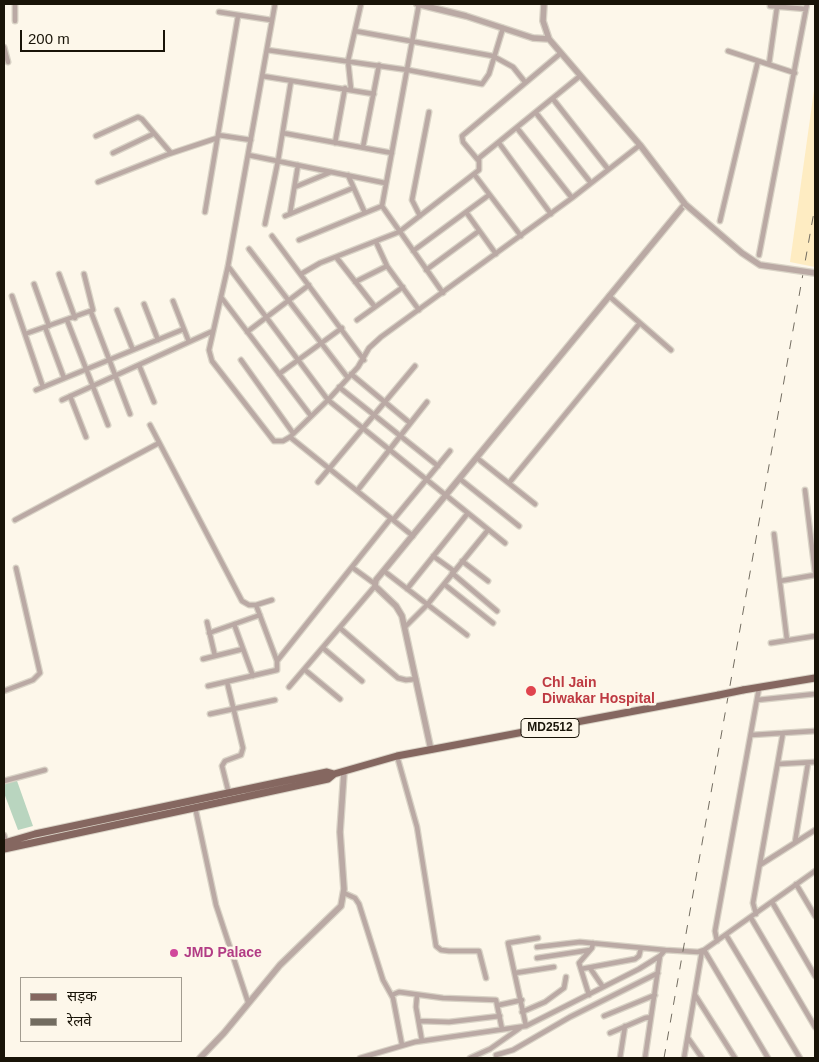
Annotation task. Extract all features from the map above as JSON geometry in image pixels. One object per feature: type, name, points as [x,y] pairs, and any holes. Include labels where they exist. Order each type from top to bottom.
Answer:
[{"type":"main road","name":"MD2512","points":[[5,845],[45,832],[327,772],[334,774],[344,772],[397,756],[815,678]]},
{"type":"main road","name":"MD2512","points":[[5,845],[328,779],[334,774]]},
{"type":"street","points":[[15,4],[15,21]]},
{"type":"street","points":[[275,4],[228,266],[209,350],[212,362],[270,439],[278,442],[292,435],[350,376],[364,360],[372,344],[551,214],[640,144]]},
{"type":"street","points":[[335,143],[348,89],[348,61],[361,4]]},
{"type":"street","points":[[443,293],[382,206],[408,70],[418,4],[466,16],[533,38],[549,39]]},
{"type":"street","points":[[544,4],[543,21],[549,39],[640,144],[685,204],[742,253],[760,265],[815,273]]},
{"type":"street","points":[[759,255],[807,4]]},
{"type":"street","points":[[770,6],[788,6],[806,10]]},
{"type":"street","points":[[769,64],[777,7]]},
{"type":"street","points":[[220,12],[271,20]]},
{"type":"street","points":[[205,212],[238,16]]},
{"type":"street","points":[[268,50],[408,70],[482,84],[487,80],[503,28]]},
{"type":"street","points":[[355,32],[493,56],[513,67],[525,82]]},
{"type":"street","points":[[4,47],[8,62]]},
{"type":"street","points":[[728,51],[795,74]]},
{"type":"street","points":[[301,274],[336,257],[399,232],[474,174],[481,167],[478,160],[463,142],[462,136],[560,53]]},
{"type":"street","points":[[720,221],[758,61]]},
{"type":"street","points":[[363,147],[379,66]]},
{"type":"street","points":[[262,76],[374,94]]},
{"type":"street","points":[[478,160],[580,76]]},
{"type":"street","points":[[265,224],[278,161],[291,81]]},
{"type":"street","points":[[553,99],[608,170]]},
{"type":"street","points":[[420,216],[412,200],[429,112]]},
{"type":"street","points":[[536,113],[591,183]]},
{"type":"street","points":[[96,136],[138,117],[142,119],[171,153]]},
{"type":"street","points":[[517,128],[572,198]]},
{"type":"street","points":[[283,133],[392,153]]},
{"type":"street","points":[[113,153],[153,134]]},
{"type":"street","points":[[98,182],[218,136],[251,140]]},
{"type":"street","points":[[498,143],[551,214]]},
{"type":"street","points":[[248,155],[386,183]]},
{"type":"street","points":[[290,214],[298,165]]},
{"type":"street","points":[[295,187],[332,172]]},
{"type":"street","points":[[474,174],[521,236]]},
{"type":"street","points":[[348,175],[365,213]]},
{"type":"street","points":[[285,216],[353,188]]},
{"type":"street","points":[[413,251],[489,195]]},
{"type":"street","points":[[290,687],[685,204]]},
{"type":"street","points":[[299,240],[382,206]]},
{"type":"street","points":[[466,212],[496,254]]},
{"type":"street","points":[[426,270],[479,231]]},
{"type":"street","points":[[272,236],[364,360]]},
{"type":"street","points":[[376,242],[387,266],[419,310]]},
{"type":"street","points":[[249,248],[288,302],[350,376],[410,423]]},
{"type":"street","points":[[336,257],[374,307]]},
{"type":"street","points":[[228,266],[328,400],[425,481],[505,544]]},
{"type":"street","points":[[355,282],[387,266]]},
{"type":"street","points":[[59,274],[75,318]]},
{"type":"street","points":[[25,334],[91,312],[94,307],[84,274]]},
{"type":"street","points":[[34,284],[64,378]]},
{"type":"street","points":[[247,332],[309,285]]},
{"type":"street","points":[[357,320],[402,287]]},
{"type":"street","points":[[12,296],[43,387]]},
{"type":"street","points":[[609,296],[671,350]]},
{"type":"street","points":[[221,297],[311,416]]},
{"type":"street","points":[[173,301],[190,342]]},
{"type":"street","points":[[144,304],[158,340]]},
{"type":"street","points":[[117,310],[133,350]]},
{"type":"street","points":[[91,312],[130,414]]},
{"type":"street","points":[[67,320],[108,426]]},
{"type":"street","points":[[509,482],[640,323]]},
{"type":"street","points":[[279,374],[342,328]]},
{"type":"street","points":[[36,390],[184,329]]},
{"type":"street","points":[[62,400],[213,331]]},
{"type":"street","points":[[240,360],[292,435],[413,536]]},
{"type":"street","points":[[139,365],[154,402]]},
{"type":"street","points":[[318,482],[415,366]]},
{"type":"street","points":[[340,387],[438,466]]},
{"type":"street","points":[[70,396],[86,437]]},
{"type":"street","points":[[357,490],[427,402]]},
{"type":"street","points":[[150,426],[242,601],[249,605],[256,605],[272,600]]},
{"type":"street","points":[[15,520],[159,443]]},
{"type":"street","points":[[277,660],[450,451]]},
{"type":"street","points":[[477,458],[535,504]]},
{"type":"street","points":[[460,479],[519,526]]},
{"type":"street","points":[[780,581],[815,573],[804,490]]},
{"type":"street","points":[[407,589],[468,513]]},
{"type":"street","points":[[404,627],[427,605],[488,530]]},
{"type":"street","points":[[774,534],[787,640]]},
{"type":"street","points":[[433,556],[497,611]]},
{"type":"street","points":[[462,562],[488,581]]},
{"type":"street","points":[[4,691],[33,680],[40,673],[16,568]]},
{"type":"street","points":[[353,568],[375,585],[396,606],[404,627],[431,750]]},
{"type":"street","points":[[384,571],[467,635]]},
{"type":"street","points":[[444,584],[493,623]]},
{"type":"street","points":[[208,686],[277,670],[277,660],[256,605]]},
{"type":"street","points":[[210,633],[260,615]]},
{"type":"street","points":[[207,622],[215,656]]},
{"type":"street","points":[[234,624],[254,676]]},
{"type":"street","points":[[340,628],[398,678],[406,680],[416,679]]},
{"type":"street","points":[[771,643],[815,636]]},
{"type":"street","points":[[323,648],[362,680]]},
{"type":"street","points":[[203,658],[243,649]]},
{"type":"street","points":[[305,670],[340,699]]},
{"type":"street","points":[[227,682],[243,748],[241,755],[226,761],[222,766],[229,794]]},
{"type":"street","points":[[717,941],[715,934],[716,921],[759,688]]},
{"type":"street","points":[[757,700],[815,694]]},
{"type":"street","points":[[210,714],[275,700]]},
{"type":"street","points":[[751,735],[815,731]]},
{"type":"street","points":[[756,914],[753,903],[782,733]]},
{"type":"street","points":[[397,756],[417,827],[436,946],[449,951],[479,951],[486,978]]},
{"type":"street","points":[[778,764],[815,762]]},
{"type":"street","points":[[795,842],[808,763]]},
{"type":"street","points":[[4,781],[45,770]]},
{"type":"street","points":[[200,1058],[280,965],[341,906],[344,893],[340,832],[344,772]]},
{"type":"street","points":[[195,807],[216,906],[248,1002]]},
{"type":"street","points":[[760,864],[815,830]]},
{"type":"street","points":[[4,835],[5,845]]},
{"type":"street","points":[[537,947],[566,942],[703,951],[815,871]]},
{"type":"street","points":[[796,884],[815,916]]},
{"type":"street","points":[[344,893],[357,900],[382,980],[395,994],[402,1045]]},
{"type":"street","points":[[772,902],[815,976]]},
{"type":"street","points":[[751,918],[815,1027]]},
{"type":"street","points":[[726,935],[800,1058]]},
{"type":"street","points":[[526,1026],[509,942],[538,938]]},
{"type":"street","points":[[589,995],[579,960],[590,950],[593,944]]},
{"type":"street","points":[[581,969],[635,959],[639,956],[641,948]]},
{"type":"street","points":[[537,958],[590,950]]},
{"type":"street","points":[[360,1058],[422,1040],[526,1026],[603,988],[660,956],[665,950]]},
{"type":"street","points":[[684,1058],[703,951]]},
{"type":"street","points":[[703,951],[768,1058]]},
{"type":"street","points":[[645,1058],[660,956]]},
{"type":"street","points":[[514,973],[554,966]]},
{"type":"street","points":[[590,968],[603,988]]},
{"type":"street","points":[[495,1046],[496,1056],[513,1050],[570,1017],[658,973]]},
{"type":"street","points":[[522,1012],[545,1002],[564,988],[566,977]]},
{"type":"street","points":[[395,994],[498,1003],[522,1002]]},
{"type":"street","points":[[417,995],[416,1007],[422,1040]]},
{"type":"street","points":[[604,1016],[654,995]]},
{"type":"street","points":[[695,995],[735,1058]]},
{"type":"street","points":[[498,1003],[502,1029]]},
{"type":"street","points":[[419,1021],[449,1022],[500,1016]]},
{"type":"street","points":[[610,1033],[652,1017]]},
{"type":"street","points":[[620,1058],[625,1026]]},
{"type":"street","points":[[470,1058],[495,1046],[520,1028]]},
{"type":"street","points":[[688,1038],[702,1058]]},
{"type":"shaded area","points":[[815,83],[815,267],[790,262]]},
{"type":"green space","points":[[16,778],[33,826],[18,830],[4,793],[4,781]]},
{"type":"railway","points":[[664,1058],[815,206]]},
{"type":"place","name":"Chl Jain Diwakar Hospital","points":[[531,691]]},
{"type":"place","name":"JMD Palace","points":[[174,953]]}]
